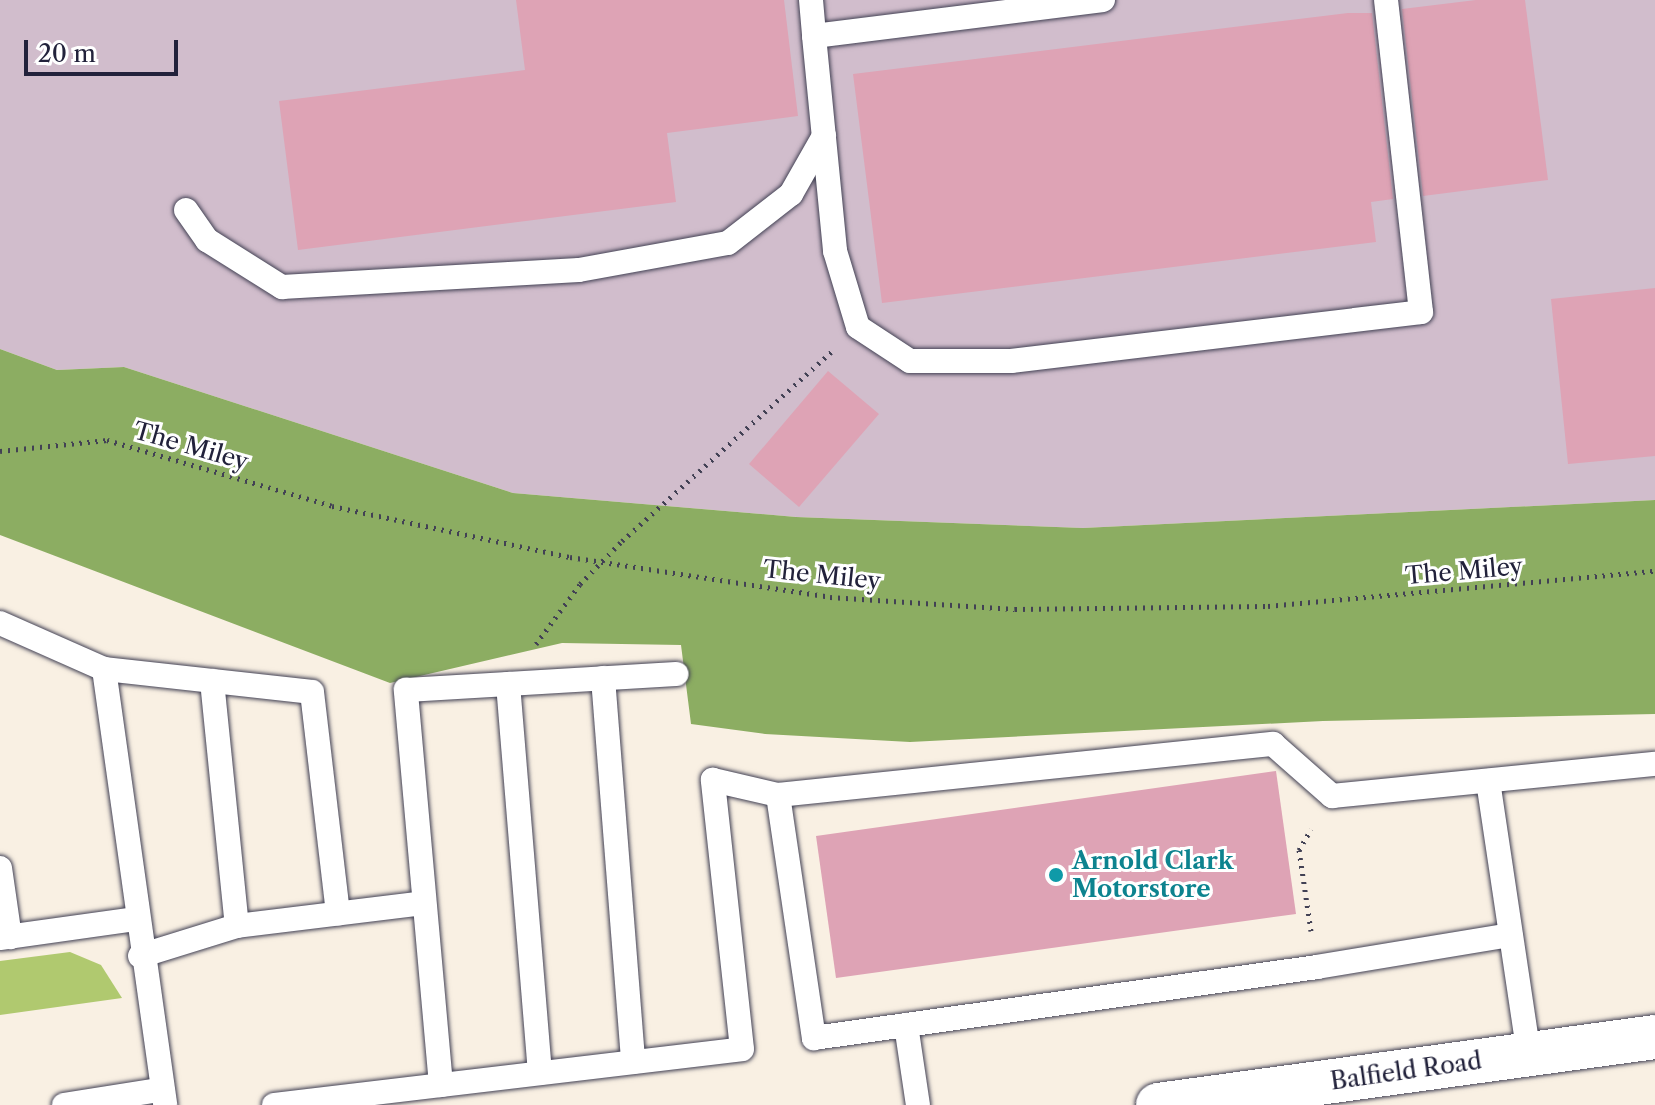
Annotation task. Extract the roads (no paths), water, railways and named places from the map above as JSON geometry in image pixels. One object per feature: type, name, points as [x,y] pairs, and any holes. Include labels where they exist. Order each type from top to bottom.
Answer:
[{"type":"street","name":"Balfield Road","points":[[1158,1105],[1655,1037]]},
{"type":"lane","points":[[811,0],[835,251],[858,327],[910,361],[1011,361],[1421,312],[1386,0]]},
{"type":"lane","points":[[814,36],[1103,0]]},
{"type":"lane","points":[[186,210],[207,240],[282,287],[579,270],[728,243],[791,194],[824,136]]},
{"type":"lane","points":[[0,623],[104,669],[312,692],[338,913]]},
{"type":"lane","points":[[64,1105],[162,1098],[140,956],[104,669]]},
{"type":"lane","points":[[441,1085],[406,690],[677,674]]},
{"type":"lane","points":[[603,678],[633,1062]]},
{"type":"lane","points":[[212,681],[237,926]]},
{"type":"lane","points":[[508,684],[540,1073]]},
{"type":"lane","points":[[274,1105],[742,1049],[713,780],[778,795],[1273,744],[1332,796],[1655,764]]},
{"type":"lane","points":[[1488,781],[1529,1054]]},
{"type":"lane","points":[[778,795],[814,1038],[1317,967],[1510,935]]},
{"type":"lane","points":[[0,868],[5,937],[135,919]]},
{"type":"lane","points":[[140,956],[237,926],[424,903]]},
{"type":"lane","points":[[906,1025],[918,1105]]},
{"type":"place","name":"Arnold Clark Motorstore","points":[[1056,875]]}]
